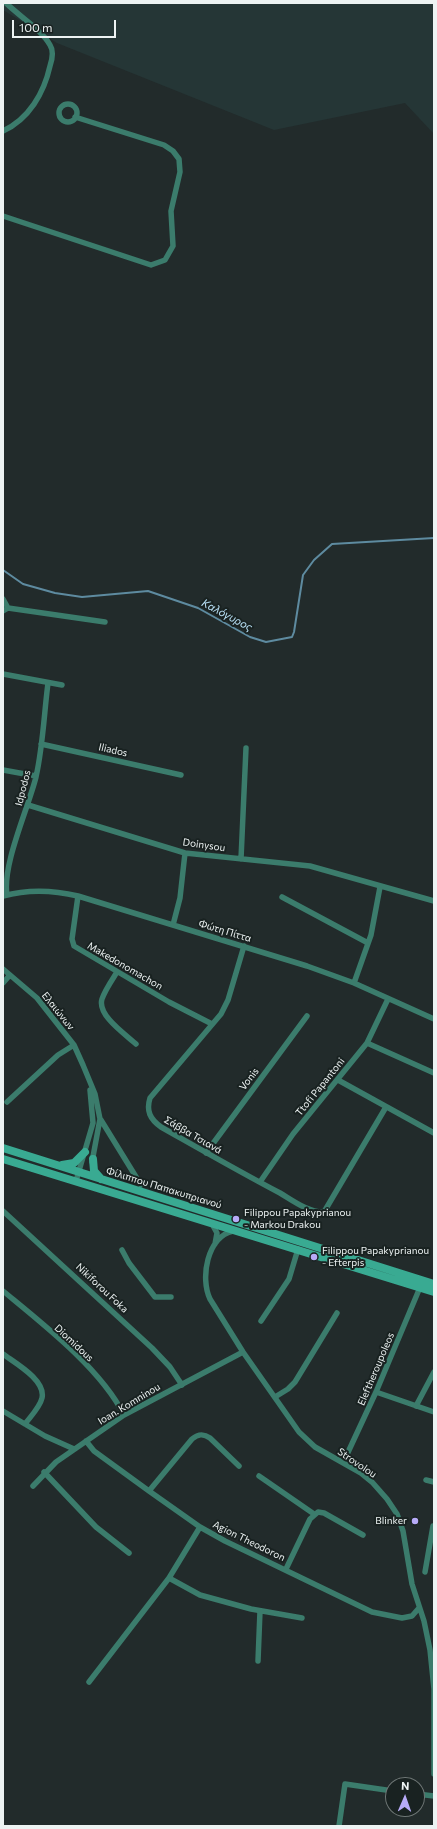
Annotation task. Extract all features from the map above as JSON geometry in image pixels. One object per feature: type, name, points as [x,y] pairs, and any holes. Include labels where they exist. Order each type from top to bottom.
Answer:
[{"type":"main road","name":"Φίλιππου Παπακυπριανού","points":[[3,1148],[421,1284],[434,1292]]},
{"type":"main road","points":[[58,1165],[74,1163],[85,1152]]},
{"type":"main road","name":"Φίλιππου Παπακυπριανού","points":[[3,1159],[298,1249],[421,1284],[434,1284]]},
{"type":"main road","points":[[93,1159],[94,1171],[101,1180]]},
{"type":"street","points":[[3,131],[24,116],[35,102],[46,84],[52,58],[52,47],[45,38],[6,3]]},
{"type":"street","points":[[3,216],[151,265],[160,263],[172,252],[174,240],[171,211],[181,164],[177,154],[164,145],[76,118]]},
{"type":"street","points":[[3,599],[6,609],[105,622]]},
{"type":"street","points":[[3,674],[62,685]]},
{"type":"street","name":"Idpodos","points":[[5,895],[6,877],[36,776],[48,683]]},
{"type":"street","name":"Iliados","points":[[41,744],[182,775]]},
{"type":"street","points":[[241,859],[246,748]]},
{"type":"street","points":[[3,770],[36,776]]},
{"type":"street","name":"Doinysou","points":[[28,805],[185,853],[315,867],[434,902]]},
{"type":"street","points":[[173,925],[180,898],[185,853]]},
{"type":"street","points":[[354,983],[368,943],[380,887]]},
{"type":"street","name":"Φώτη Πίττα","points":[[5,895],[46,891],[78,896],[244,946],[354,983],[388,1000],[434,1019]]},
{"type":"street","name":"Makedonomachon","points":[[78,896],[72,943],[79,950],[212,1024]]},
{"type":"street","points":[[282,897],[368,943]]},
{"type":"street","name":"Σάββα Τσιανά","points":[[244,946],[228,1000],[221,1014],[152,1095],[148,1108],[150,1116],[156,1124],[311,1209],[324,1212],[386,1108]]},
{"type":"street","name":"Ελαιώνων","points":[[3,969],[37,998],[74,1045],[87,1074],[97,1104],[100,1119],[87,1184]]},
{"type":"street","points":[[117,972],[102,998],[101,1009],[106,1017],[136,1044]]},
{"type":"street","points":[[3,983],[10,975]]},
{"type":"street","name":"Ttofi Papantoni","points":[[260,1182],[293,1134],[367,1043],[388,1000]]},
{"type":"street","name":"Vonis","points":[[206,1152],[307,1016]]},
{"type":"street","points":[[367,1043],[434,1073]]},
{"type":"street","points":[[7,1102],[58,1055],[74,1045]]},
{"type":"street","name":"Ελαιώνων","points":[[76,1181],[93,1123],[87,1074]]},
{"type":"street","points":[[338,1080],[386,1108],[434,1133]]},
{"type":"street","points":[[100,1119],[141,1185]]},
{"type":"street","name":"Nikiforou Foka","points":[[3,1211],[152,1348],[167,1364],[182,1385]]},
{"type":"street","name":"Strovolou","points":[[210,1222],[217,1233],[215,1246]]},
{"type":"street","name":"Strovolou","points":[[238,1230],[225,1234],[215,1246],[205,1268],[205,1287],[210,1300],[292,1424],[316,1447],[344,1463],[372,1482],[388,1499],[397,1514],[403,1531],[412,1584],[430,1650],[433,1669],[434,1774]]},
{"type":"street","points":[[261,1321],[287,1283],[293,1269],[298,1249]]},
{"type":"street","points":[[122,1250],[129,1263],[155,1297],[171,1297]]},
{"type":"street","name":"Eleftheroupoleos","points":[[344,1463],[376,1392],[421,1284]]},
{"type":"street","name":"Diomidous","points":[[3,1291],[94,1373],[117,1401],[124,1415]]},
{"type":"street","points":[[275,1397],[288,1389],[295,1382],[337,1313]]},
{"type":"street","name":"Ioan. Komninou","points":[[33,1486],[44,1472],[74,1449],[124,1415],[243,1352]]},
{"type":"street","points":[[3,1354],[35,1379],[41,1386],[42,1394],[40,1402],[26,1424]]},
{"type":"street","points":[[416,1406],[434,1372]]},
{"type":"street","points":[[376,1392],[434,1412]]},
{"type":"street","points":[[3,1411],[50,1439],[74,1449]]},
{"type":"street","points":[[150,1491],[192,1439],[198,1435],[204,1435],[210,1438],[239,1466]]},
{"type":"street","name":"Agion Theodoron","points":[[86,1441],[94,1450],[200,1527],[360,1606],[384,1616],[407,1618],[412,1616],[419,1608]]},
{"type":"street","points":[[44,1472],[96,1527],[129,1553]]},
{"type":"street","points":[[259,1476],[314,1514],[324,1513],[364,1535]]},
{"type":"street","points":[[426,1480],[434,1482]]},
{"type":"street","points":[[286,1570],[310,1519],[314,1514]]},
{"type":"street","points":[[426,1572],[433,1536],[433,1526]]},
{"type":"street","points":[[89,1682],[169,1578],[200,1527]]},
{"type":"street","points":[[169,1578],[200,1596],[260,1611],[302,1618]]},
{"type":"street","points":[[258,1662],[260,1611]]},
{"type":"street","points":[[339,1826],[345,1784],[385,1790]]},
{"type":"shaded area","points":[[3,3],[434,3],[434,134],[405,103],[274,130],[57,43],[3,10]]},
{"type":"waterway","name":"Καλόγυρος","points":[[3,570],[23,584],[55,593],[82,597],[148,591],[198,608],[250,637],[266,642],[292,637],[303,575],[314,560],[332,544],[434,538]]},
{"type":"place","name":"Filippou Papakyprianou - Markou Drakou","points":[[236,1219]]},
{"type":"place","name":"Filippou Papakyprianou - Efterpis","points":[[314,1257]]},
{"type":"place","name":"Blinker","points":[[415,1521]]}]
